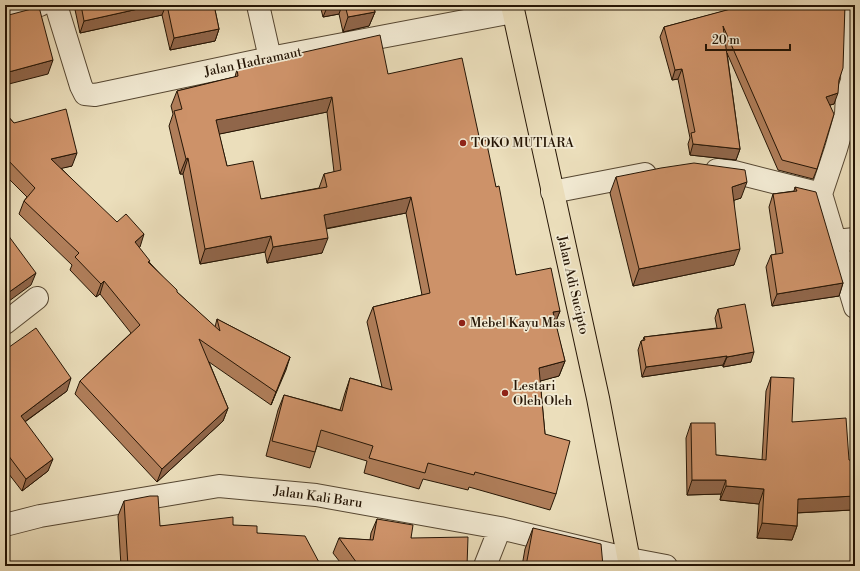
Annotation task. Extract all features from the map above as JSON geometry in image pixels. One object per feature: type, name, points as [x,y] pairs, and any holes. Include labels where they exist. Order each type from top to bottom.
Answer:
[{"type":"highway","name":"Jalan Adi Sucipto","points":[[512,9],[598,398],[629,562]]},
{"type":"street","points":[[5,14],[40,5]]},
{"type":"street","name":"Jalan Hadramaut","points":[[56,5],[81,86],[85,94],[95,95],[512,9]]},
{"type":"street","points":[[258,5],[270,58]]},
{"type":"street","points":[[854,5],[851,94],[836,149],[821,194],[845,240],[855,307]]},
{"type":"street","points":[[696,168],[734,172],[821,194]]},
{"type":"street","points":[[552,192],[667,170]]},
{"type":"street","points":[[5,324],[36,298]]},
{"type":"street","name":"Jalan Kali Baru","points":[[7,520],[40,516],[134,499],[219,486],[316,495],[500,528],[629,562],[666,566]]},
{"type":"street","points":[[485,566],[500,528]]},
{"type":"building","points":[[81,5],[156,5],[84,21]]},
{"type":"building","points":[[167,5],[214,5],[219,29],[174,38]]},
{"type":"building","points":[[345,5],[373,5],[375,12],[348,17]]},
{"type":"building","points":[[738,5],[845,5],[843,68],[839,80],[838,93],[826,97],[834,114],[817,169],[782,160],[723,26],[740,149],[693,144],[691,133],[695,132],[682,69],[675,70],[664,27],[738,7]]},
{"type":"building","points":[[39,7],[53,60],[5,73],[5,16]]},
{"type":"building","points":[[380,35],[388,74],[462,58],[480,141],[486,140],[496,187],[499,186],[516,275],[551,268],[560,311],[553,312],[565,361],[539,368],[545,434],[570,441],[556,494],[475,472],[474,475],[428,463],[425,473],[369,458],[373,446],[321,430],[315,452],[272,441],[284,395],[342,411],[350,378],[392,390],[373,307],[430,293],[411,197],[324,215],[328,238],[273,247],[271,236],[205,249],[188,158],[186,159],[174,111],[182,109],[177,91],[238,76],[237,69],[270,63],[269,60]],"holes":[[[332,97],[341,170],[324,174],[327,187],[261,199],[253,161],[227,166],[216,120]]]},
{"type":"building","points":[[66,109],[77,153],[51,159],[117,222],[126,214],[144,234],[135,242],[150,261],[148,262],[177,290],[177,292],[220,331],[217,319],[290,357],[276,392],[199,339],[228,408],[162,469],[80,381],[140,325],[104,281],[101,284],[75,257],[79,253],[24,201],[35,188],[5,157],[5,113],[14,123]]},
{"type":"building","points":[[694,163],[745,170],[747,182],[732,187],[740,249],[639,269],[616,177]]},
{"type":"building","points":[[795,187],[816,192],[843,283],[777,294],[771,255],[783,253],[773,194],[797,191]]},
{"type":"building","points":[[5,231],[36,273],[5,295]]},
{"type":"building","points":[[745,304],[754,352],[727,357],[646,367],[641,341],[645,340],[644,337],[722,328],[718,309]]},
{"type":"building","points":[[36,328],[71,378],[21,416],[53,459],[26,479],[5,451],[5,350]]},
{"type":"building","points":[[771,377],[794,378],[792,422],[846,418],[849,460],[855,461],[855,496],[798,499],[797,526],[762,523],[764,489],[726,486],[726,480],[692,480],[691,423],[715,423],[716,455],[766,460]]},
{"type":"building","points":[[158,496],[160,526],[233,517],[233,525],[257,526],[257,533],[305,536],[321,566],[128,566],[124,501]]},
{"type":"building","points":[[377,519],[413,525],[411,538],[468,537],[467,566],[359,566],[339,538],[373,540]]},
{"type":"building","points":[[533,528],[601,544],[603,566],[526,566]]},
{"type":"place","name":"TOKO MUTIARA","points":[[463,143]]},
{"type":"place","name":"Mebel Kayu Mas","points":[[462,323]]},
{"type":"place","name":"Lestari Oleh Oleh","points":[[505,393]]}]
